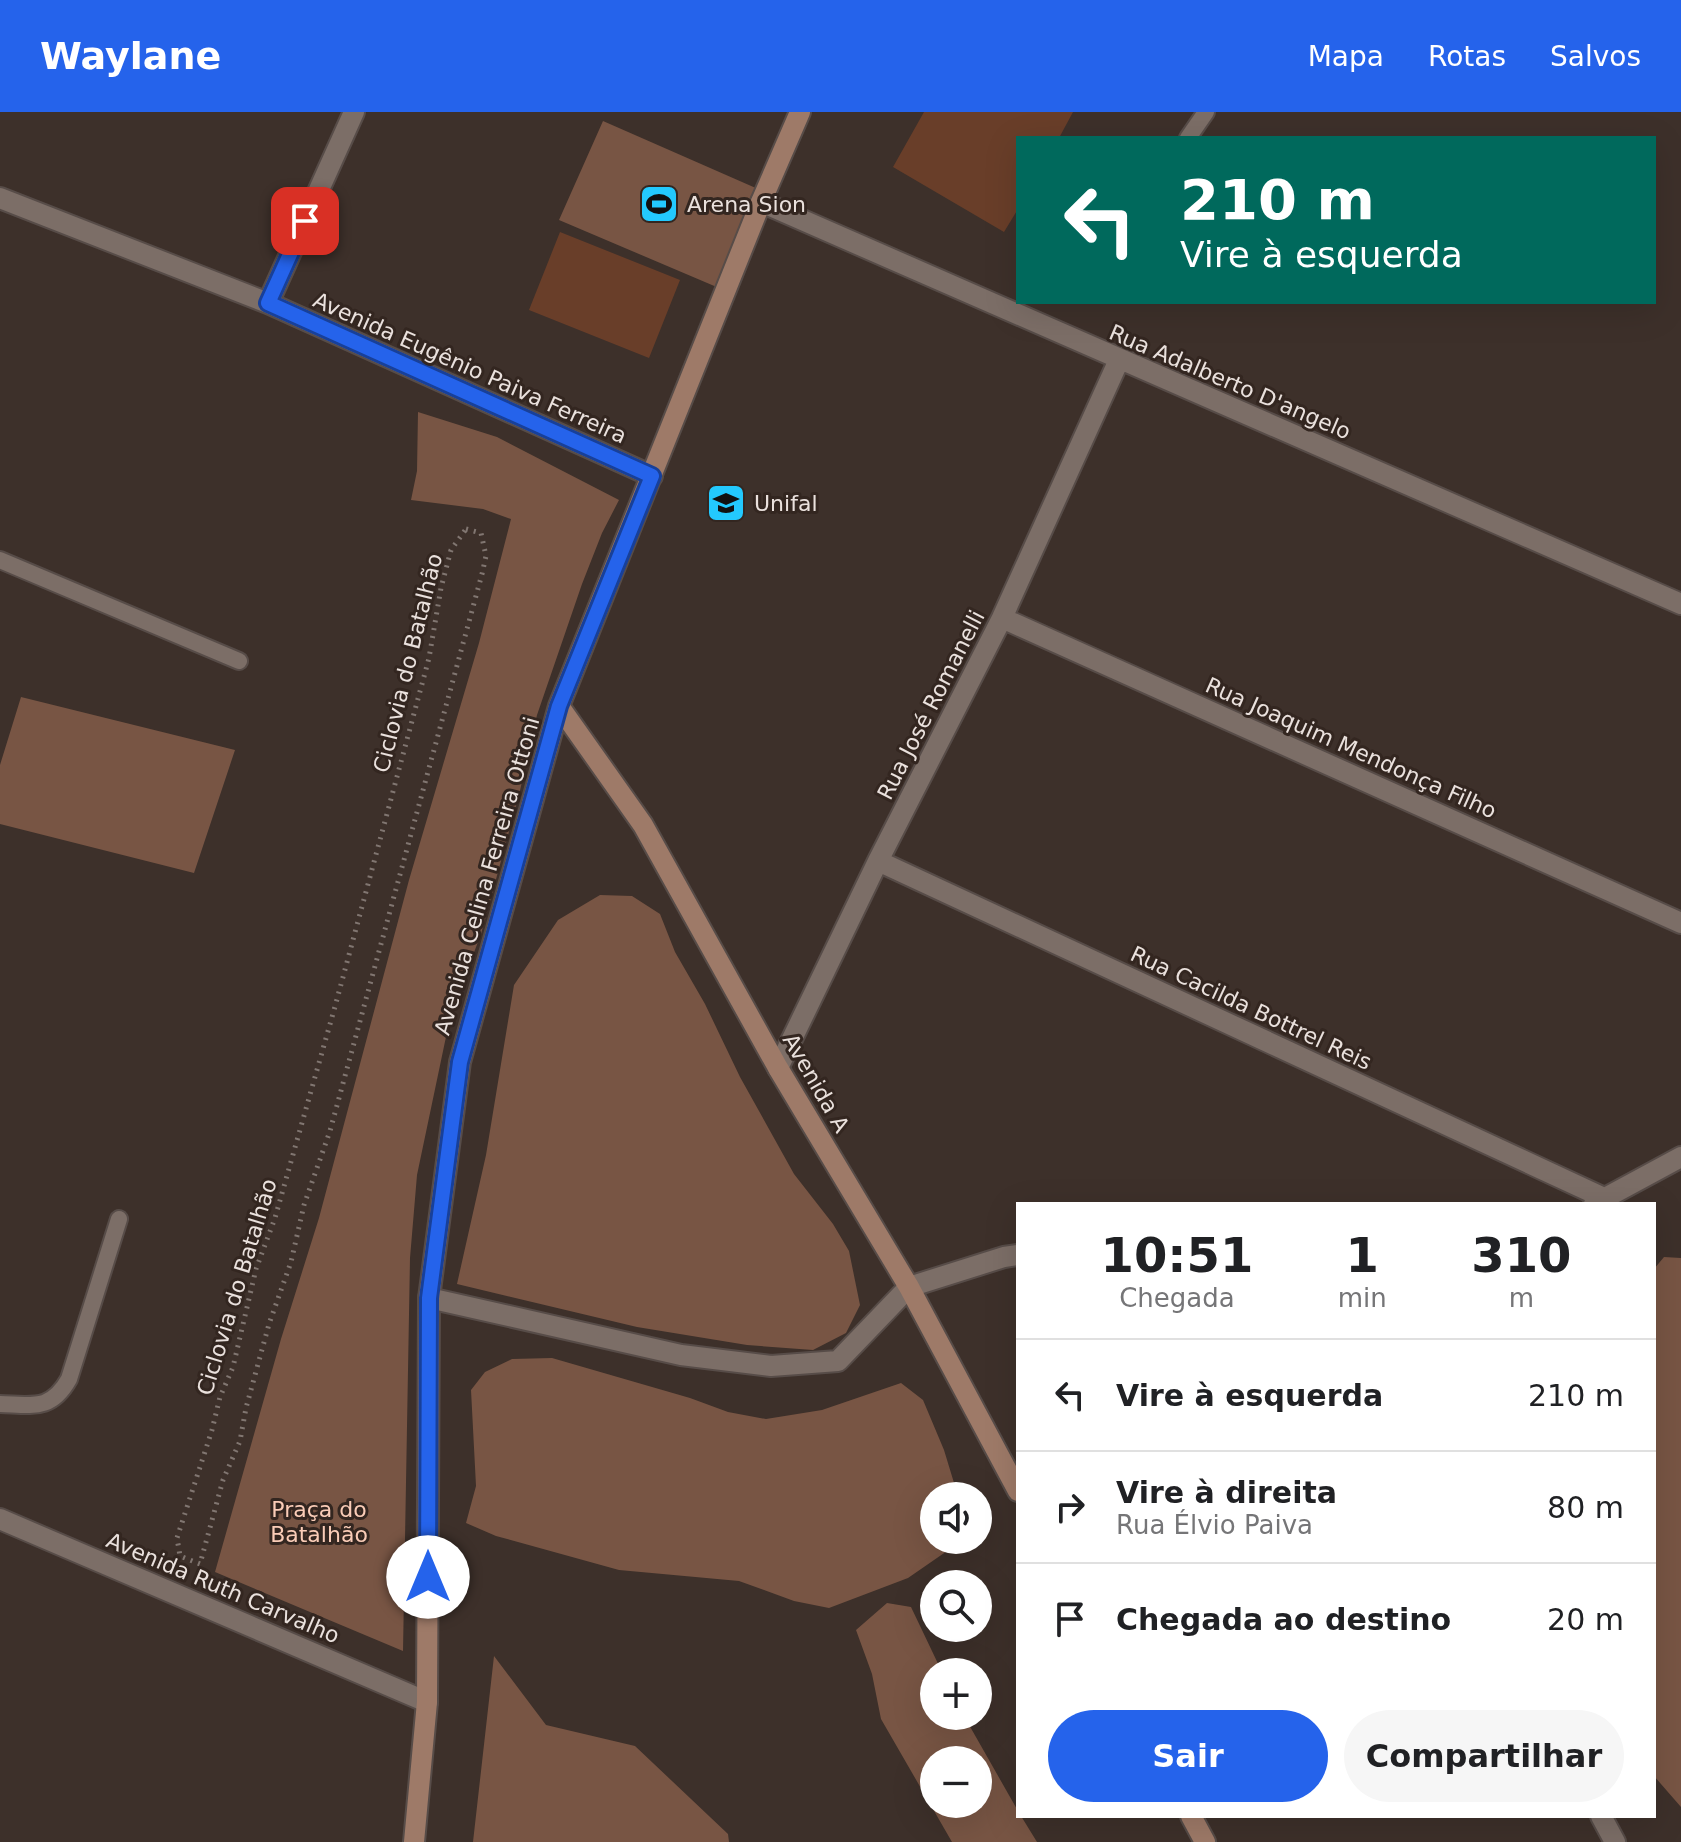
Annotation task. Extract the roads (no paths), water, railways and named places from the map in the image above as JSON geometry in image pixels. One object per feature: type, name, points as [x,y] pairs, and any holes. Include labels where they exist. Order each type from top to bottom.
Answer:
[{"type":"street","points":[[268,303],[354,112]]},
{"type":"street","name":"Avenida Celina Ferreira Ottoni","points":[[414,1842],[427,1702],[429,1298],[460,1062],[559,706],[799,113]]},
{"type":"street","name":"Avenida Eugênio Paiva Ferreira","points":[[0,198],[268,303],[652,476]]},
{"type":"street","name":"Rua Adalberto D'angelo","points":[[761,202],[1681,604]]},
{"type":"street","name":"Rua José Romanelli","points":[[778,1068],[878,861],[1002,618],[1119,360]]},
{"type":"street","name":"Rua Joaquim Mendonça Filho","points":[[1002,618],[1681,923]]},
{"type":"street","name":"Avenida A","points":[[559,706],[643,825],[778,1068],[909,1287],[1016,1487]]},
{"type":"street","name":"Rua Cacilda Bottrel Reis","points":[[878,861],[1599,1201]]},
{"type":"street","points":[[1599,1201],[1681,1157]]},
{"type":"street","points":[[429,1298],[681,1355],[771,1366],[838,1361],[909,1287],[1016,1255]]},
{"type":"street","name":"Avenida Ruth Carvalho","points":[[0,1519],[427,1702]]},
{"type":"street","points":[[1192,1818],[1205,1842]]},
{"type":"street","points":[[1602,1818],[1615,1842]]},
{"type":"lane","points":[[1189,136],[1206,112]]},
{"type":"lane","points":[[0,560],[239,661]]},
{"type":"lane","points":[[0,1404],[36,1406],[60,1394],[69,1379],[119,1219]]},
{"type":"place","name":"Arena Sion","points":[[659,204]]},
{"type":"place","name":"Unifal","points":[[726,503]]},
{"type":"park label","name":"Praça do Batalhão","points":[[319,1522]]}]
